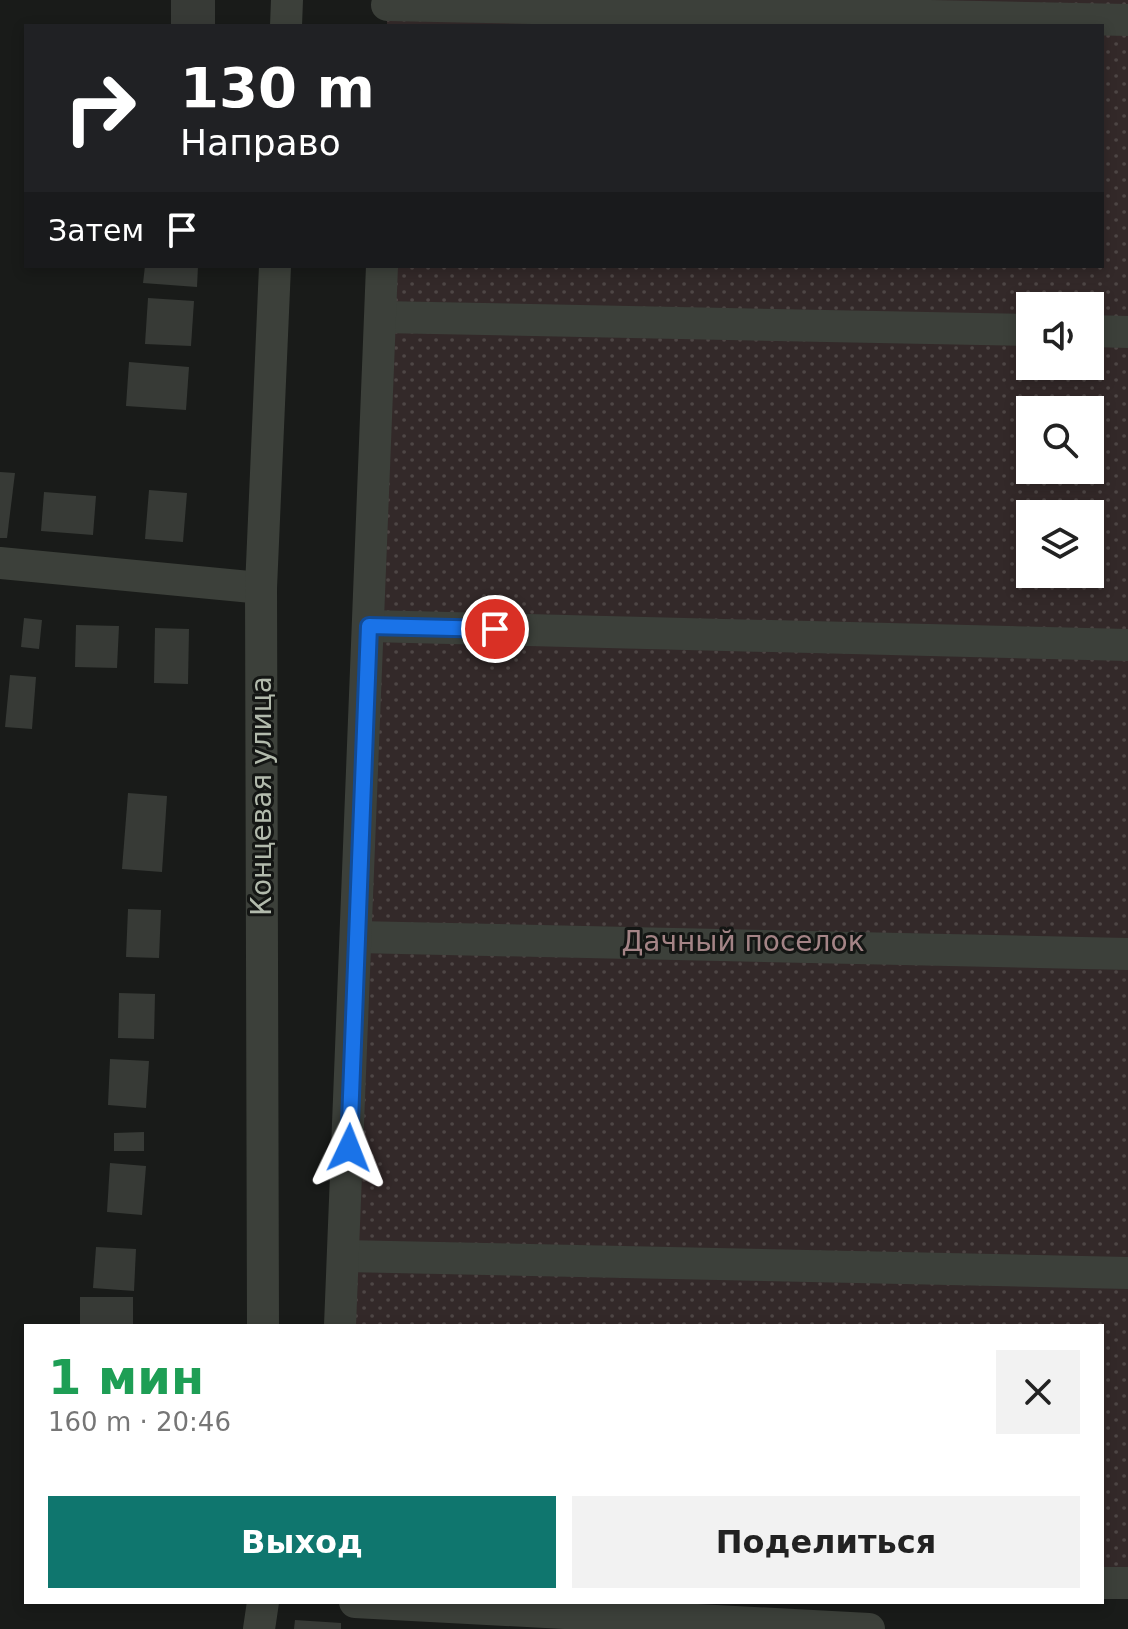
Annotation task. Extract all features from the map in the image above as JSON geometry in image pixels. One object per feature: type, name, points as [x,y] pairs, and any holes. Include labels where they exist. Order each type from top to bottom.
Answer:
[{"type":"street","points":[[286,24],[287,0]]},
{"type":"street","points":[[387,10],[1128,20]]},
{"type":"street","name":"Концевая улица","points":[[263,1324],[261,588],[275,268]]},
{"type":"street","points":[[340,1324],[382,268]]},
{"type":"street","points":[[381,317],[1016,330]]},
{"type":"street","points":[[1104,331],[1128,332]]},
{"type":"street","points":[[0,563],[261,588]]},
{"type":"street","points":[[369,626],[1128,645]]},
{"type":"street","points":[[357,937],[1128,954]]},
{"type":"street","points":[[344,1256],[1128,1273]]},
{"type":"street","points":[[1104,1583],[1128,1583]]},
{"type":"street","points":[[259,1629],[263,1604]]},
{"type":"street","points":[[393,1604],[869,1629]]},
{"type":"green space","name":"Дачный поселок","points":[[387,0],[1128,0],[1128,1583],[1104,1583],[1104,1324],[340,1324],[382,268],[1104,268],[1104,24],[387,24]]},
{"type":"building","points":[[171,0],[215,0],[215,24],[171,24]]},
{"type":"building","points":[[145,268],[198,268],[197,287],[143,283]]},
{"type":"building","points":[[148,298],[194,301],[191,346],[145,344]]},
{"type":"building","points":[[129,362],[189,367],[186,410],[126,406]]},
{"type":"building","points":[[0,472],[15,473],[7,538],[0,538]]},
{"type":"building","points":[[149,490],[187,493],[183,542],[145,539]]},
{"type":"building","points":[[44,492],[96,496],[93,535],[41,531]]},
{"type":"building","points":[[24,618],[42,620],[39,649],[21,647]]},
{"type":"building","points":[[76,625],[119,626],[117,668],[75,667]]},
{"type":"building","points":[[155,628],[189,629],[188,684],[154,683]]},
{"type":"building","points":[[10,675],[36,677],[32,729],[5,727]]},
{"type":"building","points":[[128,793],[167,796],[162,872],[122,869]]},
{"type":"building","points":[[128,909],[161,910],[159,958],[126,957]]},
{"type":"building","points":[[119,993],[155,994],[154,1039],[118,1038]]},
{"type":"building","points":[[110,1059],[149,1061],[146,1108],[108,1105]]},
{"type":"building","points":[[144,1132],[144,1151],[114,1151],[114,1133]]},
{"type":"building","points":[[110,1163],[146,1166],[142,1215],[107,1212]]},
{"type":"building","points":[[96,1247],[136,1249],[134,1291],[93,1288]]},
{"type":"building","points":[[80,1297],[133,1297],[133,1324],[80,1324]]},
{"type":"building","points":[[295,1620],[341,1623],[341,1629],[294,1629]]},
{"type":"route","points":[[349,1148],[369,626],[495,629]]}]
